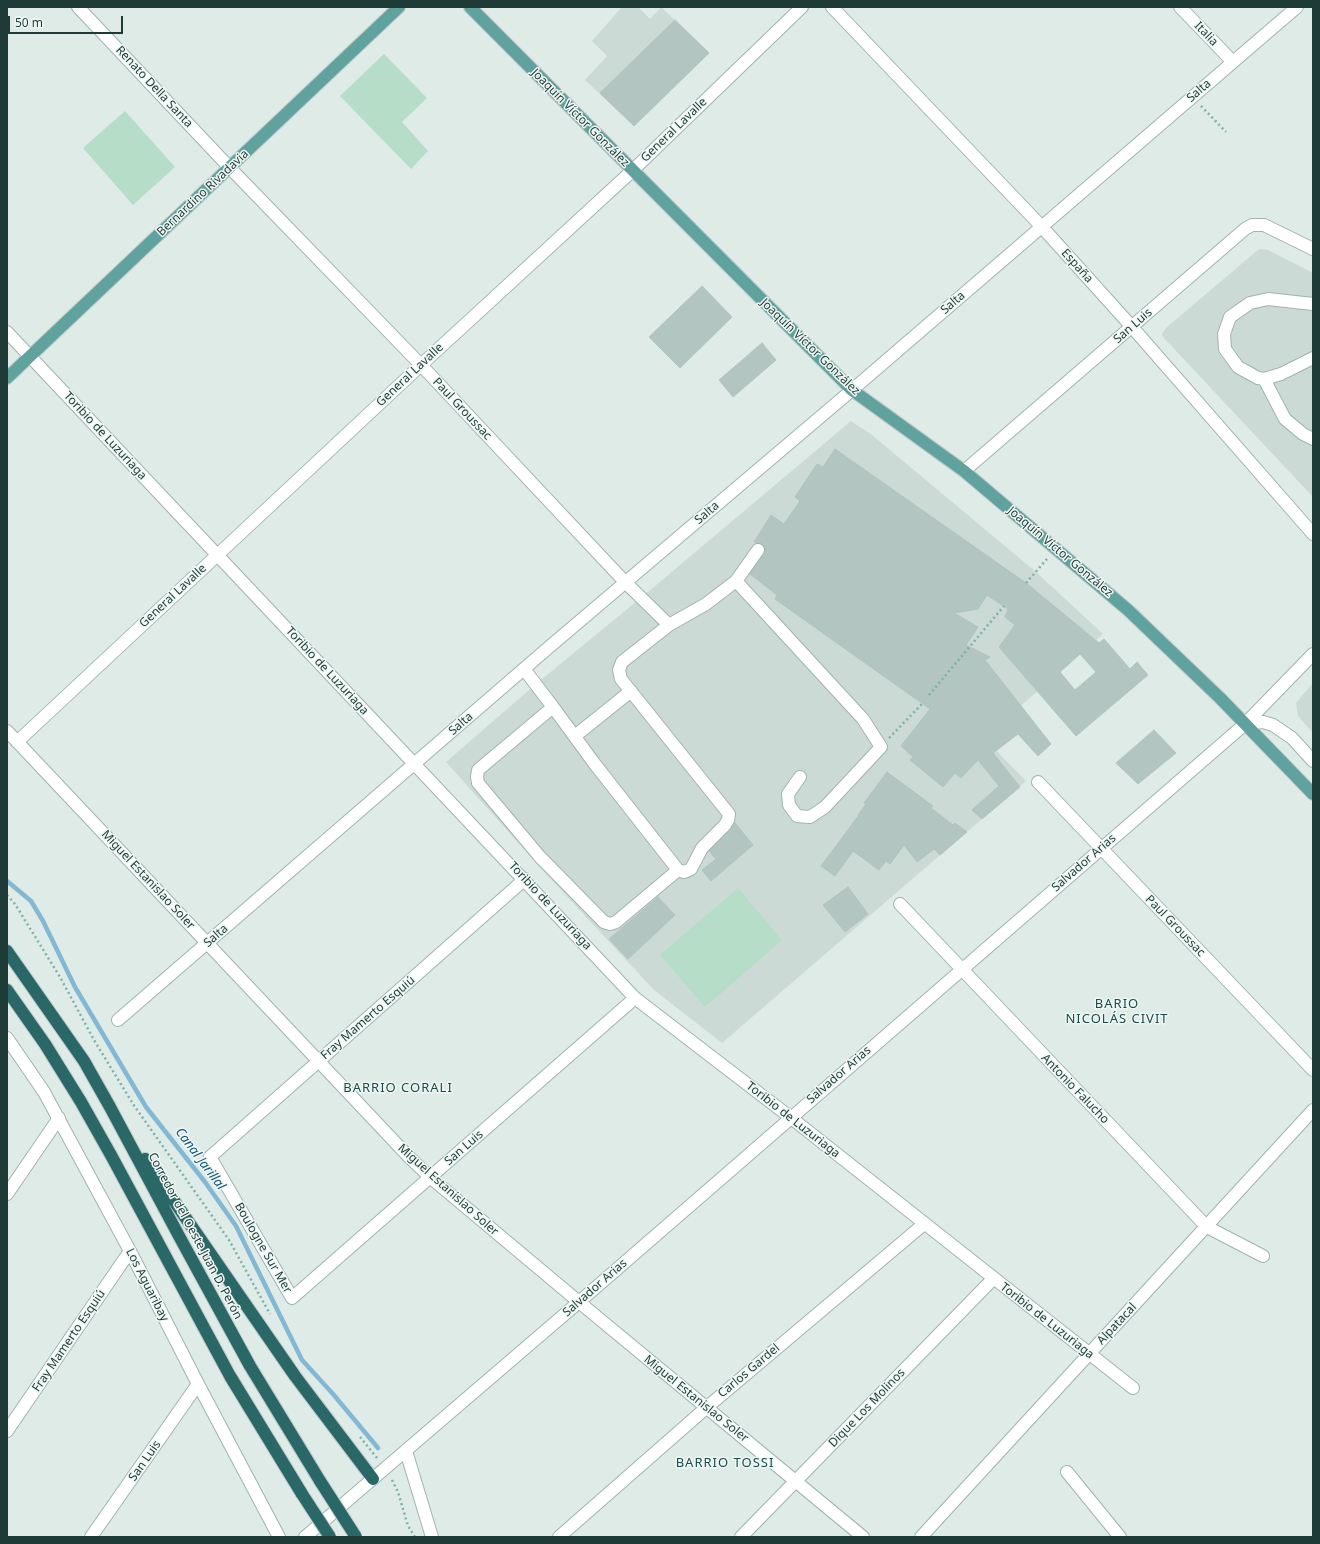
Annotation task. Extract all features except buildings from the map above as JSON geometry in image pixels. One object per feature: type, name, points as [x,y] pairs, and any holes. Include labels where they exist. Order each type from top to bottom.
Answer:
[{"type":"highway","name":"Corredor del Oeste Juan D. Perón","points":[[7,951],[78,1051],[110,1107],[250,1366],[356,1537]]},
{"type":"highway","points":[[7,990],[45,1044],[81,1102],[112,1156],[230,1376],[330,1537]]},
{"type":"highway","points":[[110,1107],[195,1233],[295,1376],[373,1479]]},
{"type":"main road","name":"Bernardino Rivadavia","points":[[7,378],[398,7]]},
{"type":"main road","name":"Joaquín Víctor González","points":[[470,7],[852,390],[964,471],[1056,548],[1145,626],[1245,724],[1313,794]]},
{"type":"street","name":"Renato Della Santa","points":[[78,7],[230,168]]},
{"type":"street","name":"General Lavalle","points":[[17,742],[421,365],[632,171],[802,7]]},
{"type":"street","name":"España","points":[[832,7],[1042,227],[1132,327],[1313,534]]},
{"type":"street","name":"Italia","points":[[1180,7],[1232,62]]},
{"type":"street","name":"Salta","points":[[118,1020],[625,582],[852,390],[1297,7]]},
{"type":"street","name":"Paul Groussac","points":[[230,168],[421,365],[625,582],[669,625]]},
{"type":"street","name":"San Luis","points":[[964,471],[1249,227],[1256,225],[1268,226],[1313,249]]},
{"type":"street","points":[[1313,304],[1268,299],[1250,303],[1230,317],[1224,334],[1225,349],[1238,367],[1258,378],[1264,379],[1289,371],[1313,358]]},
{"type":"street","name":"Toribio de Luzuriaga","points":[[7,332],[525,879],[635,998],[1133,1388]]},
{"type":"street","points":[[1264,379],[1285,419],[1303,434],[1313,438]]},
{"type":"street","points":[[524,669],[678,870],[684,872],[691,869],[702,848],[725,825],[729,814],[621,679],[619,670],[622,662],[669,625],[706,604],[736,580],[758,550]]},
{"type":"street","points":[[736,580],[863,719],[881,747],[825,807],[810,817],[796,816],[789,805],[788,794],[800,777]]},
{"type":"street","name":"Salvador Arias","points":[[305,1537],[579,1302],[1100,848],[1245,724],[1313,654]]},
{"type":"street","points":[[575,736],[631,691]]},
{"type":"street","points":[[553,707],[478,770],[478,783],[540,857],[604,922],[610,924],[616,922],[678,870]]},
{"type":"street","points":[[1245,724],[1263,722],[1273,725],[1292,738],[1313,761]]},
{"type":"street","name":"Miguel Estanislao Soler","points":[[7,732],[409,1157],[431,1178],[863,1537]]},
{"type":"street","name":"Paul Groussac","points":[[1038,782],[1313,1070]]},
{"type":"street","name":"Fray Mamerto Esquiú","points":[[210,1157],[525,879]]},
{"type":"street","name":"Antonio Falucho","points":[[900,904],[961,970],[1207,1227],[1263,1256]]},
{"type":"street","name":"San Luis","points":[[292,1298],[635,998]]},
{"type":"street","name":"Los Aguaribay","points":[[7,1038],[44,1092],[59,1118],[279,1537]]},
{"type":"street","name":"Alpatacal","points":[[921,1537],[1313,1110]]},
{"type":"street","points":[[7,1194],[59,1118]]},
{"type":"street","name":"Boulogne Sur Mer","points":[[210,1157],[292,1298]]},
{"type":"street","name":"Carlos Gardel","points":[[558,1537],[706,1408],[924,1224]]},
{"type":"street","name":"Fray Mamerto Esquiú","points":[[7,1431],[130,1251]]},
{"type":"street","name":"Dique Los Molinos","points":[[741,1537],[993,1279]]},
{"type":"street","name":"San Luis","points":[[91,1537],[198,1384]]},
{"type":"street","points":[[406,1451],[432,1537]]},
{"type":"street","points":[[1067,1472],[1120,1537]]},
{"type":"path","points":[[1192,96],[1226,132]]},
{"type":"path","points":[[1026,583],[1056,548]]},
{"type":"path","points":[[930,695],[1004,606]]},
{"type":"path","points":[[881,747],[922,704]]},
{"type":"path","points":[[7,895],[15,904],[60,977],[94,1040],[133,1104],[229,1240],[272,1316]]},
{"type":"path","points":[[355,1431],[386,1468],[398,1492],[408,1526],[415,1537]]},
{"type":"shaded area","points":[[622,7],[638,7],[650,19],[661,7],[709,53],[634,126],[585,80],[607,56],[592,41]]},
{"type":"shaded area","points":[[1259,249],[1268,250],[1313,273],[1313,497],[1163,337],[1162,334],[1166,328]]},
{"type":"shaded area","points":[[851,421],[872,435],[1036,572],[1103,634],[984,738],[1026,781],[722,1043],[654,990],[549,877],[446,762],[536,684]]},
{"type":"shaded area","points":[[1313,683],[1313,733],[1298,716],[1296,703]]},
{"type":"green space","points":[[384,54],[427,98],[402,122],[428,151],[411,169],[340,96]]},
{"type":"green space","points":[[125,111],[175,167],[133,205],[83,148]]},
{"type":"green space","points":[[738,888],[782,940],[705,1007],[660,955]]},
{"type":"waterway","name":"Canal Jarillal","points":[[7,881],[31,901],[43,921],[75,987],[146,1107],[205,1182],[236,1226],[302,1360],[333,1394],[378,1448]]},
{"type":"district","name":"BARIO NICOLÁS CIVIT","points":[[1117,1012]]},
{"type":"district","name":"BARRIO CORALI","points":[[398,1088]]},
{"type":"district","name":"BARRIO TOSSI","points":[[725,1463]]}]
